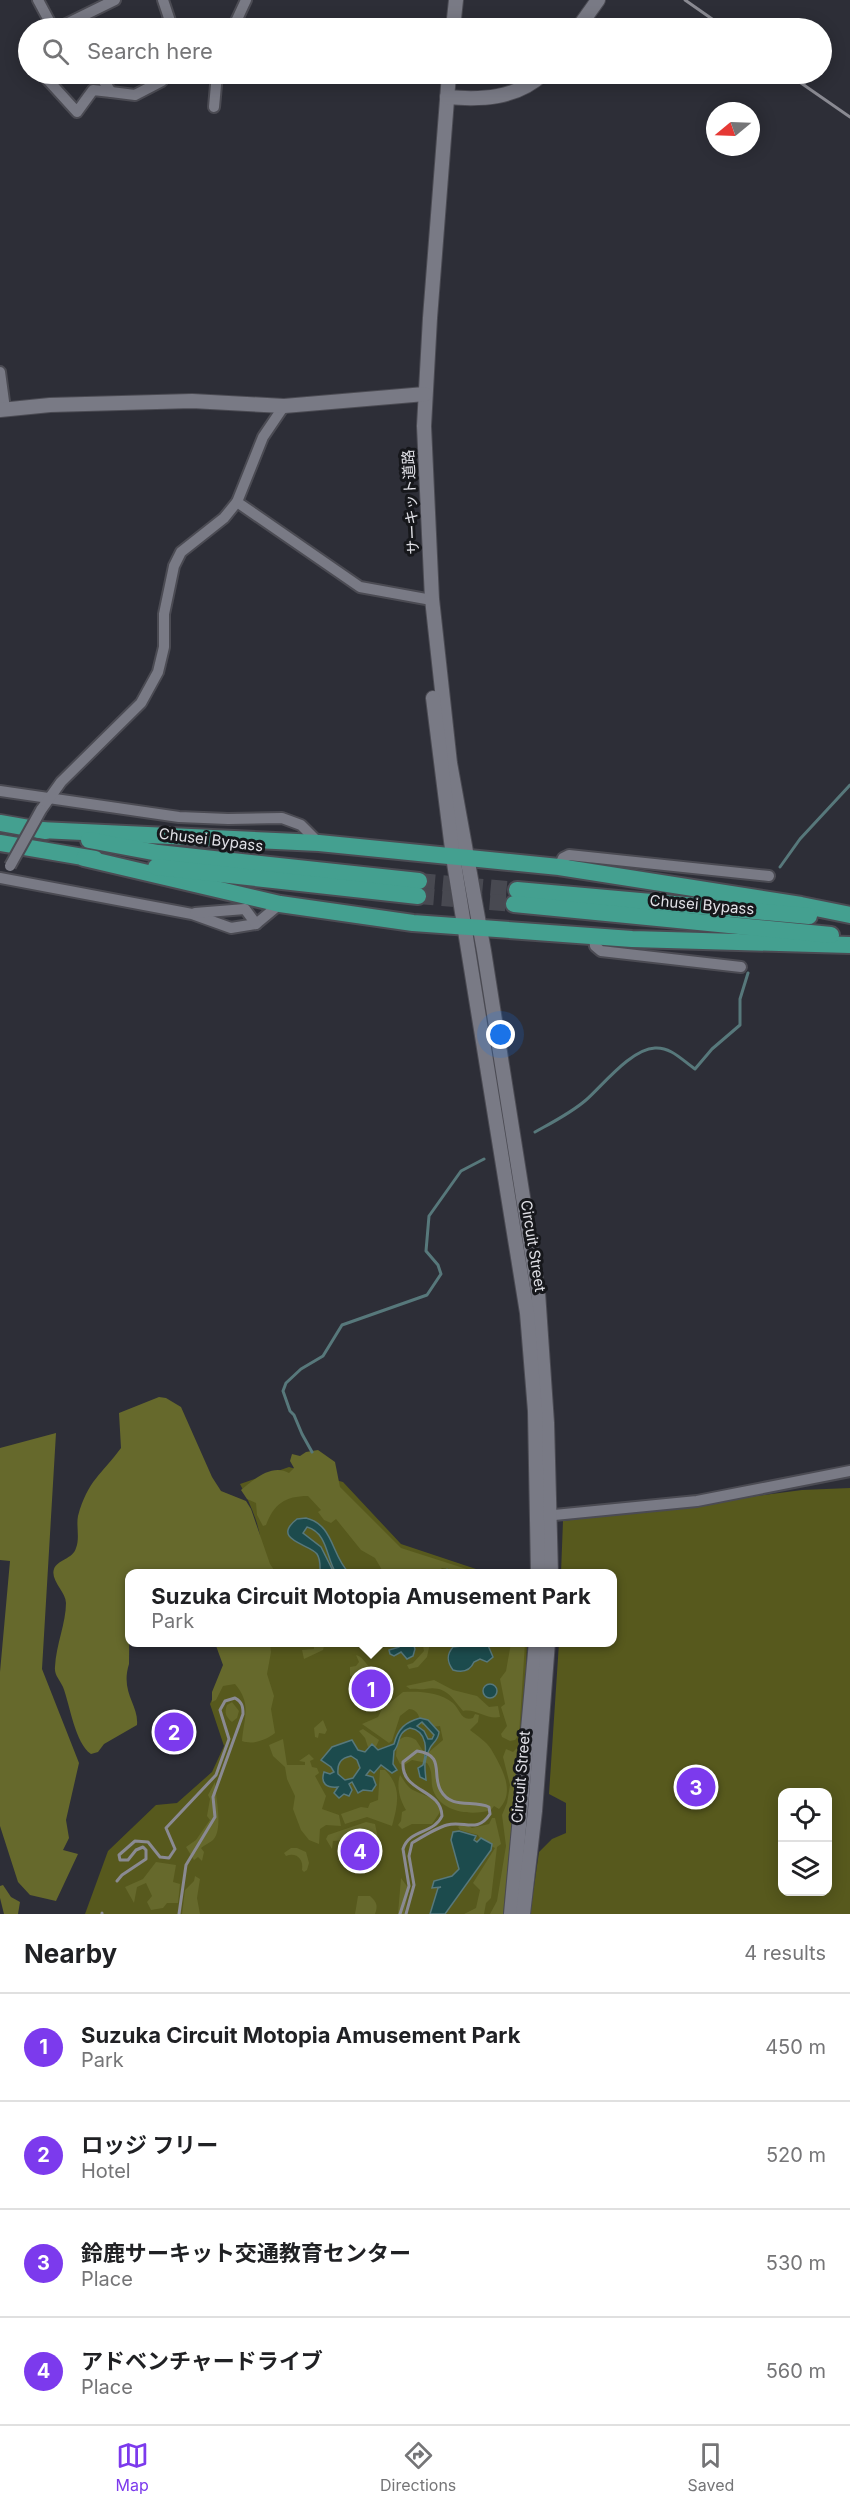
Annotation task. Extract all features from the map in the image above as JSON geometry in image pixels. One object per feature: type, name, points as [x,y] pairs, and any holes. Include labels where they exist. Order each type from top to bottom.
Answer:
[{"type":"highway","name":"Chusei Bypass","points":[[0,823],[158,852],[418,889],[84,858],[0,843]]},
{"type":"highway","points":[[40,830],[319,843],[559,867],[801,905],[850,917]]},
{"type":"highway","points":[[84,858],[280,904],[413,924],[472,926],[594,937],[850,945]]},
{"type":"highway","name":"Chusei Bypass","points":[[850,917],[515,897],[850,936]]},
{"type":"street","points":[[38,0],[48,18]]},
{"type":"street","points":[[78,18],[115,0]]},
{"type":"street","points":[[238,18],[246,0]]},
{"type":"street","points":[[454,18],[456,0]]},
{"type":"street","points":[[585,18],[598,0]]},
{"type":"street","points":[[167,1],[170,18]]},
{"type":"street","points":[[51,84],[76,112],[93,90],[135,95],[156,84]]},
{"type":"street","points":[[106,84],[111,92]]},
{"type":"street","points":[[214,107],[216,84]]},
{"type":"street","name":"サーキット道路","points":[[448,84],[424,426],[437,657],[460,858]]},
{"type":"street","points":[[447,97],[478,99],[499,96],[528,84]]},
{"type":"street","points":[[0,372],[2,409],[50,405],[192,401],[284,406],[425,394]]},
{"type":"street","points":[[9,866],[41,810],[61,782],[141,703],[158,672],[164,647],[164,614],[174,566],[181,552],[224,518],[237,502],[263,437],[284,406]]},
{"type":"street","points":[[424,426],[421,491],[426,599],[438,749],[460,858]]},
{"type":"street","points":[[237,502],[360,587],[426,599]]},
{"type":"street","points":[[0,791],[179,817],[282,818],[301,825],[319,843]]},
{"type":"street","points":[[559,867],[563,858],[569,855],[769,876]]},
{"type":"street","name":"Circuit Street","points":[[460,858],[538,1292],[544,1516],[550,1569]]},
{"type":"street","points":[[0,878],[192,914],[231,927],[256,924],[280,904]]},
{"type":"street","points":[[192,914],[245,909],[256,924]]},
{"type":"street","points":[[594,937],[596,946],[601,951],[741,967]]},
{"type":"street","points":[[544,1516],[697,1501],[850,1471]]},
{"type":"street","name":"Circuit Street","points":[[539,1569],[544,1516]]},
{"type":"street","name":"Circuit Street","points":[[511,1914],[536,1647]]},
{"type":"street","name":"Circuit Street","points":[[522,1914],[536,1811],[548,1647]]},
{"type":"shaded area","points":[[289,1467],[343,1482],[401,1544],[476,1569],[259,1569],[261,1550],[258,1527],[240,1484]]},
{"type":"shaded area","points":[[850,1488],[850,1914],[530,1914],[539,1852],[552,1839],[566,1833],[566,1803],[549,1794],[559,1647],[617,1647],[617,1569],[561,1569],[563,1521],[802,1490]]},
{"type":"shaded area","points":[[306,1518],[322,1527],[346,1569],[334,1569],[323,1540],[314,1530],[307,1527],[303,1533],[321,1547],[332,1569],[320,1569],[317,1554],[290,1537],[288,1532],[290,1526],[297,1519]]},
{"type":"shaded area","points":[[235,1647],[527,1647],[505,1914],[85,1914],[108,1851],[156,1805],[177,1803],[212,1772],[224,1746],[210,1704]]},
{"type":"shaded area","points":[[399,1647],[414,1647],[415,1649],[413,1656],[407,1659],[401,1652],[394,1656],[389,1650]]},
{"type":"shaded area","points":[[453,1647],[489,1647],[493,1657],[487,1662],[480,1659],[466,1670],[460,1671],[453,1670],[449,1661],[449,1653]]},
{"type":"shaded area","points":[[490,1684],[495,1686],[497,1691],[495,1696],[490,1698],[485,1696],[483,1691],[485,1686]]},
{"type":"shaded area","points":[[420,1718],[428,1720],[439,1732],[426,1758],[426,1780],[420,1777],[418,1768],[423,1765],[425,1742],[420,1733],[410,1728],[401,1735],[394,1751],[393,1764],[397,1770],[392,1773],[381,1765],[374,1773],[370,1770],[366,1775],[373,1777],[376,1785],[372,1791],[363,1790],[358,1793],[352,1782],[349,1784],[352,1790],[349,1796],[344,1794],[339,1798],[334,1793],[338,1787],[325,1784],[324,1772],[330,1774],[334,1772],[321,1760],[332,1747],[352,1740],[358,1750],[365,1752],[372,1744],[378,1750],[394,1744],[403,1727]],"holes":[[[422,1722],[434,1735],[432,1739],[428,1739],[424,1731],[417,1726]],[[351,1756],[357,1760],[360,1768],[353,1778],[345,1780],[338,1774],[338,1767],[342,1760]]]},
{"type":"shaded area","points":[[459,1831],[476,1836],[474,1840],[477,1842],[481,1838],[492,1844],[491,1850],[445,1914],[430,1914],[438,1888],[441,1887],[432,1888],[434,1881],[452,1876],[459,1869],[451,1840],[453,1832]]},
{"type":"green space","points":[[159,1397],[166,1398],[181,1407],[212,1477],[221,1491],[246,1501],[251,1509],[273,1569],[125,1569],[125,1647],[129,1647],[127,1683],[137,1725],[104,1744],[98,1752],[91,1754],[85,1749],[77,1733],[63,1687],[55,1673],[66,1603],[53,1573],[58,1563],[74,1552],[78,1540],[78,1516],[86,1494],[121,1448],[119,1413]]},
{"type":"green space","points":[[56,1433],[42,1669],[79,1763],[66,1820],[69,1838],[63,1850],[78,1854],[56,1901],[30,1895],[18,1882],[0,1826],[0,1672],[10,1561],[0,1560],[0,1448]]},
{"type":"green space","points":[[318,1450],[335,1462],[340,1487],[401,1548],[467,1569],[381,1569],[375,1558],[361,1550],[336,1519],[331,1523],[324,1520],[318,1512],[321,1510],[308,1496],[300,1496],[281,1503],[263,1526],[257,1515],[256,1503],[247,1499],[241,1490],[270,1471],[283,1470],[289,1473],[294,1468],[290,1461],[292,1454],[300,1456],[306,1452]]},
{"type":"green space","points":[[216,1647],[270,1647],[267,1674],[274,1696],[271,1709],[275,1733],[268,1738],[255,1742],[242,1741],[245,1704],[235,1684],[223,1686],[216,1700],[212,1702],[212,1692],[223,1665]]},
{"type":"green space","points":[[314,1647],[324,1647],[323,1650],[304,1659],[302,1650],[314,1649]]},
{"type":"green space","points":[[423,1647],[429,1647],[427,1657],[418,1667],[409,1669],[407,1665],[413,1663],[424,1651]]},
{"type":"green space","points":[[510,1647],[525,1647],[519,1735],[515,1740],[510,1741],[501,1734],[507,1726],[501,1707],[505,1704],[500,1679],[506,1671]]},
{"type":"green space","points":[[356,1655],[374,1671],[350,1676],[350,1667],[356,1666],[359,1662]]},
{"type":"green space","points":[[434,1680],[453,1690],[477,1696],[489,1707],[498,1706],[500,1717],[463,1711],[452,1697],[438,1689],[410,1689],[406,1686]]},
{"type":"green space","points":[[403,1692],[436,1694],[453,1703],[466,1718],[473,1718],[475,1714],[479,1715],[478,1722],[470,1730],[489,1746],[499,1763],[507,1786],[507,1794],[499,1809],[494,1806],[491,1810],[475,1813],[450,1808],[437,1798],[427,1763],[412,1760],[404,1765],[400,1764],[396,1756],[399,1740],[406,1737],[416,1740],[423,1751],[429,1752],[443,1740],[440,1726],[432,1727],[429,1723],[422,1725],[416,1712],[409,1709],[400,1716],[392,1741],[389,1743],[362,1724],[378,1717],[382,1709]]},
{"type":"green space","points":[[232,1702],[239,1711],[237,1718],[232,1722],[227,1717],[226,1710],[227,1705]]},
{"type":"green space","points":[[323,1720],[327,1730],[325,1734],[319,1733],[318,1738],[315,1737],[314,1728]]},
{"type":"green space","points":[[363,1729],[379,1740],[375,1749],[368,1747],[359,1731]]},
{"type":"green space","points":[[283,1739],[287,1765],[305,1765],[305,1762],[299,1761],[309,1754],[314,1759],[310,1761],[312,1767],[317,1768],[319,1773],[315,1776],[326,1796],[322,1809],[339,1815],[341,1826],[326,1825],[320,1829],[319,1844],[309,1840],[301,1830],[293,1809],[295,1796],[287,1779],[285,1767],[273,1756],[269,1745]]},
{"type":"green space","points":[[517,1748],[519,1751],[503,1914],[490,1914],[497,1901],[506,1846],[502,1815],[510,1785],[503,1757],[506,1749],[513,1752]]},
{"type":"green space","points":[[380,1770],[385,1770],[396,1789],[397,1803],[392,1826],[367,1817],[345,1824],[341,1814],[361,1807],[368,1808],[370,1803],[378,1800]]},
{"type":"green space","points":[[400,1775],[411,1789],[437,1803],[440,1812],[432,1824],[412,1824],[402,1829],[398,1825],[402,1812],[406,1810],[399,1793]]},
{"type":"green space","points":[[215,1782],[218,1828],[212,1841],[201,1848],[204,1852],[202,1861],[198,1857],[194,1860],[186,1847],[196,1840],[210,1820],[207,1816],[210,1799],[208,1795]]},
{"type":"green space","points":[[492,1818],[495,1818],[501,1844],[497,1847],[491,1898],[486,1903],[484,1914],[464,1914],[476,1908],[480,1890],[473,1883],[495,1848],[481,1841],[478,1835],[460,1830],[458,1827],[464,1823],[472,1828],[489,1824]]},
{"type":"green space","points":[[366,1822],[375,1824],[378,1838],[333,1841],[332,1849],[326,1839],[328,1835]]},
{"type":"green space","points":[[291,1848],[306,1852],[309,1863],[304,1872],[299,1857],[286,1856],[284,1853]]},
{"type":"green space","points":[[156,1862],[176,1865],[173,1882],[180,1884],[178,1903],[167,1903],[163,1908],[151,1910],[147,1902],[152,1896],[146,1883],[137,1887],[134,1903],[125,1887],[143,1879]]},
{"type":"green space","points":[[195,1876],[200,1879],[197,1898],[200,1914],[182,1914],[185,1890],[194,1881]]},
{"type":"green space","points":[[401,1878],[409,1889],[404,1914],[398,1914]]},
{"type":"green space","points":[[3,1885],[11,1897],[20,1902],[18,1914],[4,1914],[0,1898],[0,1886]]},
{"type":"green space","points":[[358,1896],[372,1898],[376,1904],[375,1914],[355,1914]]},
{"type":"waterway","points":[[780,867],[800,839],[850,785]]},
{"type":"waterway","points":[[535,1132],[580,1105],[627,1061],[646,1050],[661,1048],[676,1055],[695,1069],[712,1049],[740,1025],[740,999],[748,973]]},
{"type":"waterway","points":[[312,1452],[290,1411],[283,1391],[286,1383],[301,1369],[323,1356],[342,1325],[427,1295],[441,1274],[438,1265],[426,1251],[429,1216],[461,1171],[484,1159]]},
{"type":"tunnel","points":[[419,881],[517,890]]},
{"type":"tunnel","points":[[418,896],[514,904]]},
{"type":"railway","points":[[685,0],[711,18]]},
{"type":"railway","points":[[802,84],[850,117]]},
{"type":"railway","points":[[117,1881],[146,1859],[146,1850],[143,1847],[136,1850],[128,1860],[120,1860],[119,1855],[135,1841],[148,1842],[160,1857],[169,1858],[175,1849],[166,1828],[216,1775],[229,1739],[220,1710],[225,1701],[235,1698],[242,1704],[243,1714],[213,1797],[215,1817],[186,1865],[179,1914]]},
{"type":"railway","points":[[400,1914],[409,1886],[403,1849],[410,1838],[433,1826],[442,1816],[435,1800],[408,1780],[404,1772],[403,1762],[417,1751],[426,1753],[435,1761],[438,1785],[445,1797],[456,1802],[489,1807],[490,1814],[485,1820],[475,1825],[447,1825],[412,1843],[409,1856],[414,1885],[406,1914]]},
{"type":"place","name":"Suzuka Circuit Motopia Amusement Park","points":[[371,1689]]},
{"type":"place","name":"ロッジ フリー","points":[[174,1732]]},
{"type":"place","name":"鈴鹿サーキット交通教育センター","points":[[696,1787]]},
{"type":"place","name":"アドベンチャードライブ","points":[[360,1851]]}]
